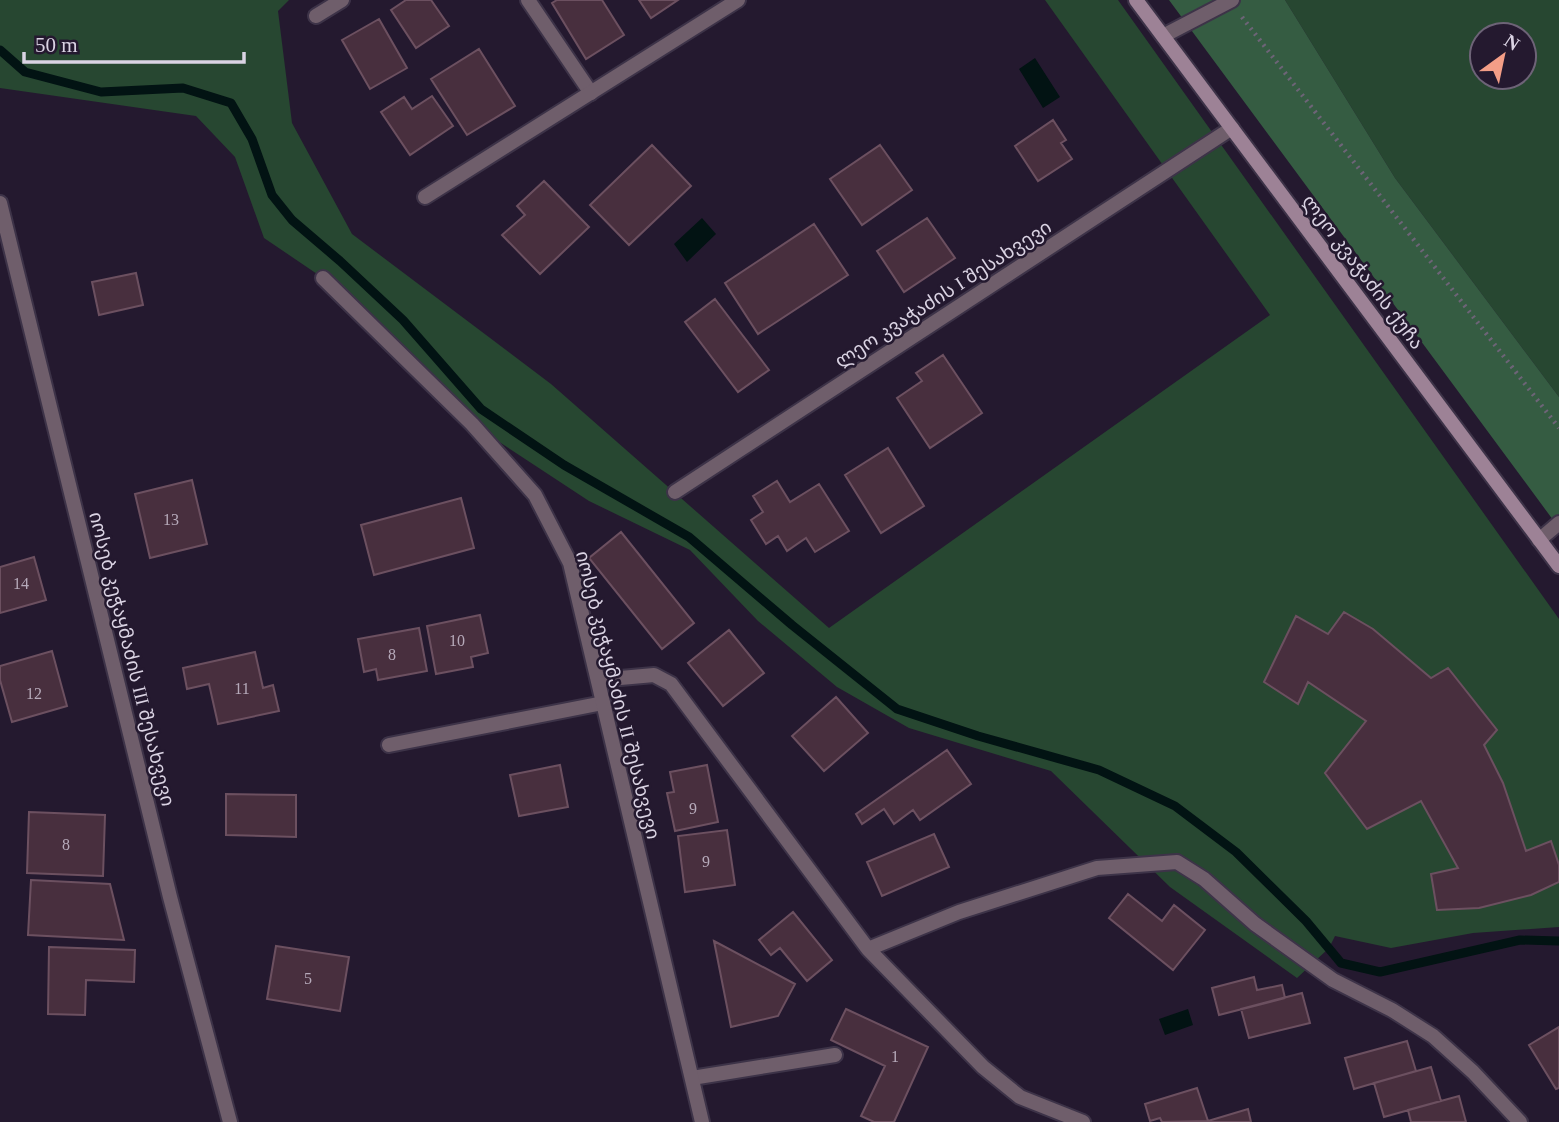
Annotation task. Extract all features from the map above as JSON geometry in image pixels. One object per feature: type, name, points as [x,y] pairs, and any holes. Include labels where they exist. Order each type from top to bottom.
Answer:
[{"type":"main road","name":"ლეო კვაჭაძის ქუჩა","points":[[1136,0],[1559,566]]},
{"type":"street","points":[[316,16],[342,0]]},
{"type":"street","points":[[527,0],[591,93]]},
{"type":"street","points":[[425,197],[738,0]]},
{"type":"street","points":[[1163,36],[1231,0]]},
{"type":"street","name":"ლეო კვაჭაძის I შესახვევი","points":[[675,492],[1232,128]]},
{"type":"street","name":"იოსებ კეჭაყმაძის III შესახვევი","points":[[0,204],[170,897],[230,1122]]},
{"type":"street","name":"იოსებ კეჭაყმაძის II შესახვევი","points":[[323,278],[472,425],[536,495],[570,563],[702,1122]]},
{"type":"street","points":[[1539,540],[1559,523]]},
{"type":"street","points":[[598,680],[654,675],[671,684],[869,949],[983,1067],[1020,1097],[1083,1122]]},
{"type":"street","points":[[389,745],[603,703]]},
{"type":"street","points":[[869,949],[959,912],[1097,868],[1177,862],[1204,879],[1255,924],[1334,981],[1392,1010],[1433,1036],[1474,1072],[1520,1122]]},
{"type":"street","points":[[692,1078],[835,1055]]},
{"type":"path","points":[[1231,0],[1559,428]]},
{"type":"green space","points":[[0,0],[289,0],[278,11],[292,123],[352,234],[551,384],[829,628],[1270,315],[1045,0],[1118,0],[1559,619],[1559,927],[1473,933],[1391,948],[1335,936],[1329,948],[1297,978],[1170,887],[1051,771],[909,728],[837,687],[758,621],[690,550],[589,501],[472,424],[323,278],[264,238],[235,157],[196,116],[0,88]]},
{"type":"green space","points":[[1169,0],[1285,0],[1395,178],[1559,397],[1559,528]]},
{"type":"green space","points":[[1285,0],[1559,0],[1559,397],[1395,178]]},
{"type":"shaded area","points":[[1035,58],[1060,97],[1043,108],[1019,69]]},
{"type":"shaded area","points":[[702,218],[716,234],[687,262],[674,244]]},
{"type":"shaded area","points":[[1188,1009],[1193,1025],[1165,1035],[1159,1019]]},
{"type":"building","points":[[406,0],[431,0],[449,26],[416,48],[391,10]]},
{"type":"building","points":[[557,0],[602,0],[624,35],[586,59],[552,3]]},
{"type":"building","points":[[639,0],[678,0],[651,18]]},
{"type":"building","points":[[379,19],[407,68],[370,89],[342,40]]},
{"type":"building","points":[[479,49],[515,106],[467,135],[431,79]]},
{"type":"building","points":[[432,96],[453,126],[410,155],[381,112],[404,97],[412,109]]},
{"type":"building","points":[[1053,120],[1066,140],[1061,143],[1072,159],[1038,181],[1015,146]]},
{"type":"building","points":[[652,145],[691,186],[629,245],[590,205]]},
{"type":"building","points":[[880,145],[912,190],[862,225],[830,179]]},
{"type":"building","points":[[544,181],[589,227],[540,274],[502,235],[525,215],[517,206]]},
{"type":"building","points":[[927,218],[955,258],[904,292],[877,251]]},
{"type":"building","points":[[814,224],[848,275],[758,334],[725,283]]},
{"type":"building","points":[[136,273],[143,305],[99,315],[92,282]]},
{"type":"building","points":[[715,299],[769,370],[738,392],[685,322]]},
{"type":"building","points":[[943,355],[982,413],[930,448],[897,398],[922,381],[916,373]]},
{"type":"building","points":[[888,448],[924,506],[881,533],[845,475]]},
{"type":"building","points":[[192,480],[207,544],[150,558],[135,494]]},
{"type":"building","points":[[777,481],[790,502],[819,484],[849,531],[815,552],[806,538],[787,551],[778,536],[766,544],[751,520],[763,512],[753,496]]},
{"type":"building","points":[[461,498],[474,548],[374,575],[361,525]]},
{"type":"building","points":[[621,532],[694,623],[662,649],[589,558]]},
{"type":"building","points":[[34,557],[46,600],[0,613],[0,567]]},
{"type":"building","points":[[1344,612],[1373,629],[1431,678],[1448,668],[1497,730],[1484,745],[1503,783],[1526,851],[1551,841],[1559,865],[1559,882],[1531,895],[1479,908],[1437,910],[1431,874],[1458,868],[1421,801],[1367,829],[1325,773],[1366,721],[1308,682],[1298,704],[1264,682],[1296,616],[1328,634]]},
{"type":"building","points":[[480,615],[488,653],[471,657],[473,667],[436,674],[427,626]]},
{"type":"building","points":[[419,628],[427,671],[378,680],[376,669],[364,672],[358,639]]},
{"type":"building","points":[[729,630],[764,673],[723,706],[688,663]]},
{"type":"building","points":[[52,651],[67,706],[12,722],[0,680],[0,666]]},
{"type":"building","points":[[255,652],[263,688],[273,685],[279,711],[218,724],[209,684],[187,689],[183,668]]},
{"type":"building","points":[[836,697],[868,733],[824,771],[792,736]]},
{"type":"building","points":[[947,750],[971,784],[920,820],[913,810],[894,824],[884,809],[862,824],[856,814]]},
{"type":"building","points":[[560,765],[568,807],[519,816],[510,775]]},
{"type":"building","points":[[707,765],[718,822],[675,831],[667,793],[674,792],[670,772]]},
{"type":"building","points":[[226,794],[296,795],[296,837],[226,835]]},
{"type":"building","points":[[29,812],[105,815],[103,876],[27,873]]},
{"type":"building","points":[[727,830],[735,885],[685,892],[678,836]]},
{"type":"building","points":[[934,834],[949,867],[882,896],[867,862]]},
{"type":"building","points":[[31,880],[110,884],[124,940],[28,935]]},
{"type":"building","points":[[1128,894],[1162,921],[1174,905],[1205,930],[1173,970],[1109,918]]},
{"type":"building","points":[[793,912],[832,960],[807,981],[780,948],[771,955],[759,940]]},
{"type":"building","points":[[714,941],[795,984],[778,1016],[731,1027]]},
{"type":"building","points":[[276,946],[349,957],[340,1011],[267,999]]},
{"type":"building","points":[[49,947],[135,950],[134,982],[86,980],[85,1015],[48,1014]]},
{"type":"building","points":[[1254,977],[1257,990],[1282,985],[1285,998],[1219,1015],[1212,988]]},
{"type":"building","points":[[1302,993],[1310,1023],[1249,1038],[1241,1009]]},
{"type":"building","points":[[846,1009],[928,1047],[894,1122],[874,1122],[861,1116],[885,1066],[831,1040]]},
{"type":"building","points":[[1559,1027],[1559,1088],[1556,1089],[1529,1045]]},
{"type":"building","points":[[1407,1041],[1416,1071],[1354,1089],[1345,1058]]},
{"type":"building","points":[[1431,1067],[1441,1101],[1384,1117],[1374,1083]]},
{"type":"building","points":[[1197,1088],[1208,1121],[1162,1122],[1160,1118],[1150,1121],[1145,1104]]},
{"type":"building","points":[[1459,1096],[1466,1122],[1411,1122],[1408,1110]]},
{"type":"building","points":[[1248,1109],[1251,1122],[1205,1122],[1208,1121]]},
{"type":"waterway","points":[[0,50],[25,72],[101,92],[183,88],[231,103],[252,139],[272,195],[292,220],[403,320],[481,409],[564,465],[689,537],[792,625],[897,709],[978,736],[1099,770],[1175,806],[1236,852],[1306,921],[1341,963],[1380,972],[1520,940],[1559,941]]}]
